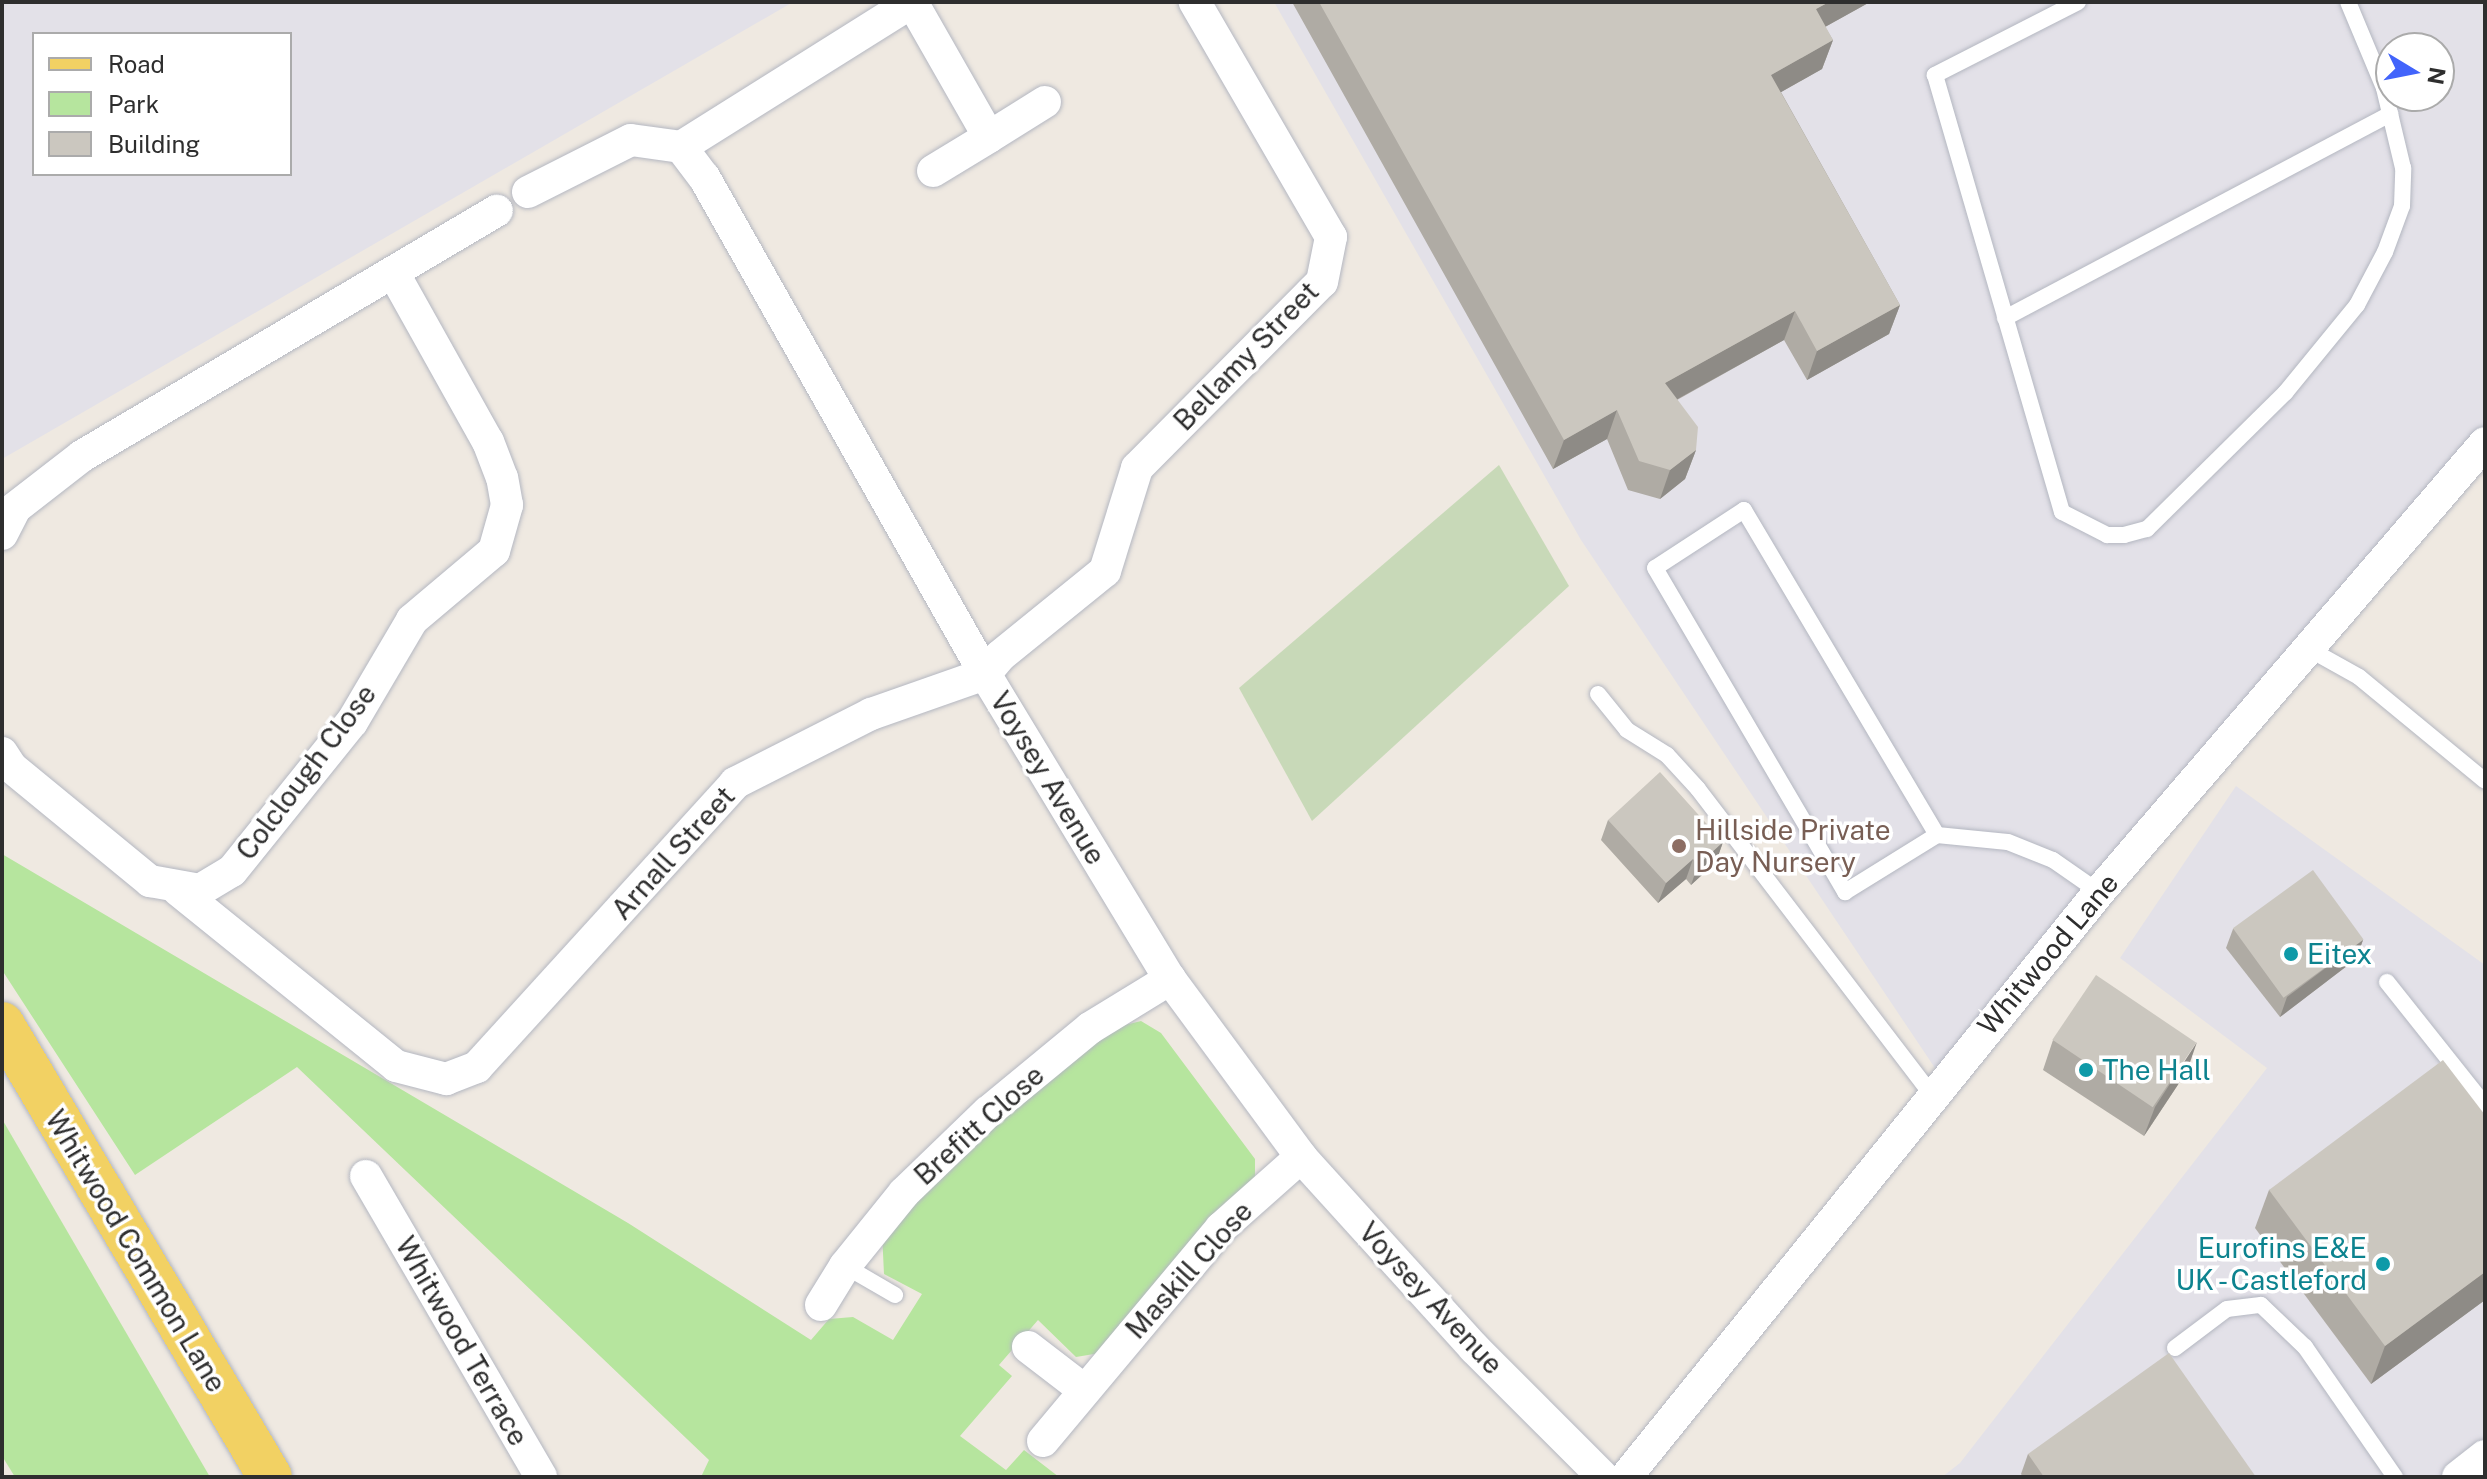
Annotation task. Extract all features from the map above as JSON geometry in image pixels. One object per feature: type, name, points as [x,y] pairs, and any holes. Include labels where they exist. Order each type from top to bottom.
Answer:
[{"type":"main road","name":"Whitwood Common Lane","points":[[2,1024],[270,1477]]},
{"type":"street","points":[[528,192],[631,140],[681,147],[912,2],[989,137]]},
{"type":"street","name":"Bellamy Street","points":[[985,674],[1000,656],[1105,571],[1137,468],[1322,282],[1331,237],[1195,2]]},
{"type":"street","points":[[933,171],[1045,102]]},
{"type":"street","name":"Voysey Avenue","points":[[681,147],[704,177],[985,674],[1170,979],[1301,1157],[1474,1348],[1603,1477]]},
{"type":"street","points":[[2,534],[15,508],[82,456],[497,211]]},
{"type":"street","name":"Colclough Close","points":[[178,890],[200,890],[232,871],[352,722],[412,620],[494,551],[502,534],[507,505],[488,442],[394,274]]},
{"type":"street","name":"Whitwood Lane","points":[[1626,1477],[1714,1373],[1932,1095],[2099,892],[2485,443]]},
{"type":"street","name":"Arnall Street","points":[[178,890],[396,1066],[446,1079],[477,1067],[735,783],[871,714],[985,674]]},
{"type":"street","points":[[2,753],[11,767],[150,881],[178,890]]},
{"type":"street","name":"Brefitt Close","points":[[821,1305],[845,1266],[904,1193],[988,1112],[1090,1028],[1170,979]]},
{"type":"street","name":"Maskill Close","points":[[1043,1441],[1221,1228],[1301,1157]]},
{"type":"street","name":"Whitwood Terrace","points":[[382,1185],[541,1477]]},
{"type":"street","points":[[1028,1347],[1084,1390]]},
{"type":"street","points":[[2458,1477],[2485,1456]]},
{"type":"lane","points":[[2078,2],[1935,75],[2062,512],[2107,535],[2147,529],[2285,393],[2357,305],[2402,206],[2403,168],[2390,114],[2348,2]]},
{"type":"lane","points":[[2005,318],[2390,114]]},
{"type":"lane","points":[[1937,835],[1744,510],[1655,568],[1845,892],[1937,835],[2008,842],[2053,860],[2099,892]]},
{"type":"lane","points":[[2309,649],[2359,677],[2485,781]]},
{"type":"lane","points":[[1598,694],[1627,730],[1667,755],[1698,789],[1932,1095]]},
{"type":"lane","points":[[2387,982],[2485,1105]]},
{"type":"lane","points":[[845,1266],[895,1295]]},
{"type":"lane","points":[[2175,1348],[2227,1309],[2261,1305],[2305,1347],[2395,1477]]},
{"type":"shaded area","points":[[2,2],[793,2],[2,459]]},
{"type":"shaded area","points":[[1274,2],[2485,2],[2485,443],[1943,1080],[1581,540]]},
{"type":"shaded area","points":[[2236,786],[2485,965],[2485,1477],[1942,1477],[1960,1463],[2267,1068],[2120,958]]},
{"type":"green space","points":[[1499,465],[1569,586],[1312,821],[1239,688]]},
{"type":"green space","points":[[2,854],[628,1223],[811,1340],[829,1319],[853,1317],[893,1340],[922,1294],[884,1274],[882,1232],[996,1114],[1113,1028],[1141,1021],[1161,1033],[1255,1159],[1255,1177],[1106,1352],[1076,1357],[1038,1320],[999,1365],[1012,1376],[960,1436],[1006,1470],[1024,1450],[1059,1477],[701,1477],[709,1460],[297,1067],[135,1175],[2,970]]},
{"type":"green space","points":[[2,1119],[210,1477],[15,1477],[2,1456]]},
{"type":"building","points":[[1319,2],[1829,2],[1816,9],[1833,40],[1771,75],[1900,305],[1817,351],[1795,311],[1665,383],[1698,427],[1696,450],[1670,470],[1639,461],[1617,410],[1564,440]]},
{"type":"building","points":[[1660,772],[1723,842],[1698,865],[1693,859],[1666,883],[1608,820]]},
{"type":"building","name":"Eitex","points":[[2313,870],[2364,940],[2283,998],[2233,928]]},
{"type":"building","points":[[2096,975],[2196,1043],[2153,1107],[2052,1040]]},
{"type":"building","name":"Eurofins E&E UK - Castleford","points":[[2443,1060],[2485,1115],[2485,1272],[2385,1346],[2269,1190]]},
{"type":"building","points":[[2169,1353],[2256,1477],[2044,1477],[2028,1454]]},
{"type":"place","name":"Hillside Private Day Nursery","points":[[1679,846]]},
{"type":"place","name":"Eitex","points":[[2291,954]]},
{"type":"place","name":"The Hall","points":[[2086,1070]]},
{"type":"place","name":"Eurofins E&E UK - Castleford","points":[[2383,1264]]}]
